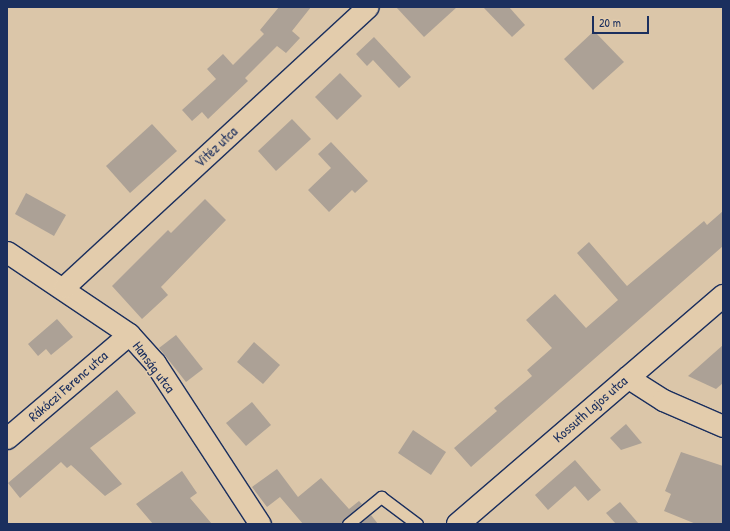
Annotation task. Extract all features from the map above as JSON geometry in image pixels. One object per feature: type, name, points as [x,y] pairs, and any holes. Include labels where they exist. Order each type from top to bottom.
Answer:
[{"type":"main road","name":"Kossuth Lajos utca","points":[[458,524],[627,377],[723,296]]},
{"type":"street","name":"Vitéz utca","points":[[64,287],[368,7]]},
{"type":"street","name":"Hanság utca","points":[[7,252],[64,287],[129,334],[155,364],[260,524]]},
{"type":"street","name":"Rákóczi Ferenc utca","points":[[7,438],[129,334]]},
{"type":"street","points":[[627,377],[662,400],[723,426]]},
{"type":"lane","points":[[348,524],[381,497],[417,524]]},
{"type":"building","points":[[279,7],[311,7],[292,31],[300,38],[286,53],[277,46],[245,78],[248,81],[208,119],[202,112],[192,121],[182,110],[216,79],[207,69],[223,54],[233,65],[264,34],[260,30]]},
{"type":"building","points":[[396,7],[457,7],[424,37]]},
{"type":"building","points":[[483,7],[509,7],[525,25],[512,37]]},
{"type":"building","points":[[594,31],[624,62],[593,90],[564,59]]},
{"type":"building","points":[[374,37],[411,77],[399,88],[373,60],[367,66],[356,54]]},
{"type":"building","points":[[340,73],[362,96],[337,120],[315,97]]},
{"type":"building","points":[[292,119],[311,139],[276,171],[258,151]]},
{"type":"building","points":[[152,124],[177,151],[130,193],[106,166]]},
{"type":"building","points":[[331,142],[368,181],[355,193],[352,190],[329,212],[308,190],[331,168],[318,154]]},
{"type":"building","points":[[26,193],[66,215],[54,236],[15,214]]},
{"type":"building","points":[[205,199],[226,220],[161,287],[168,295],[142,319],[112,286],[168,230],[171,233]]},
{"type":"building","points":[[723,211],[723,246],[471,467],[454,448],[497,411],[494,408],[532,376],[527,370],[552,348],[526,320],[555,294],[586,328],[618,300],[577,253],[589,242],[627,286],[704,221],[707,225]]},
{"type":"building","points":[[57,319],[73,337],[51,355],[46,349],[38,356],[28,344]]},
{"type":"building","points":[[176,335],[203,369],[186,382],[159,348]]},
{"type":"building","points":[[254,342],[280,365],[263,384],[237,362]]},
{"type":"building","points":[[723,345],[723,383],[716,389],[688,376]]},
{"type":"building","points":[[117,390],[136,413],[90,448],[122,484],[105,496],[71,465],[67,468],[61,462],[20,498],[8,483]]},
{"type":"building","points":[[252,402],[271,425],[246,446],[226,423]]},
{"type":"building","points":[[626,424],[642,443],[621,450],[610,438]]},
{"type":"building","points":[[413,430],[446,452],[431,475],[398,453]]},
{"type":"building","points":[[681,452],[723,466],[723,524],[696,524],[664,511],[671,494],[665,491]]},
{"type":"building","points":[[575,460],[601,490],[588,501],[575,486],[548,510],[535,495]]},
{"type":"building","points":[[277,469],[298,497],[321,478],[349,509],[359,501],[362,504],[341,524],[303,524],[280,497],[267,507],[252,487]]},
{"type":"building","points":[[182,471],[197,493],[190,498],[212,524],[153,524],[136,504]]},
{"type":"building","points":[[620,502],[639,524],[616,524],[606,513]]},
{"type":"building","points":[[371,515],[378,524],[359,524]]}]
